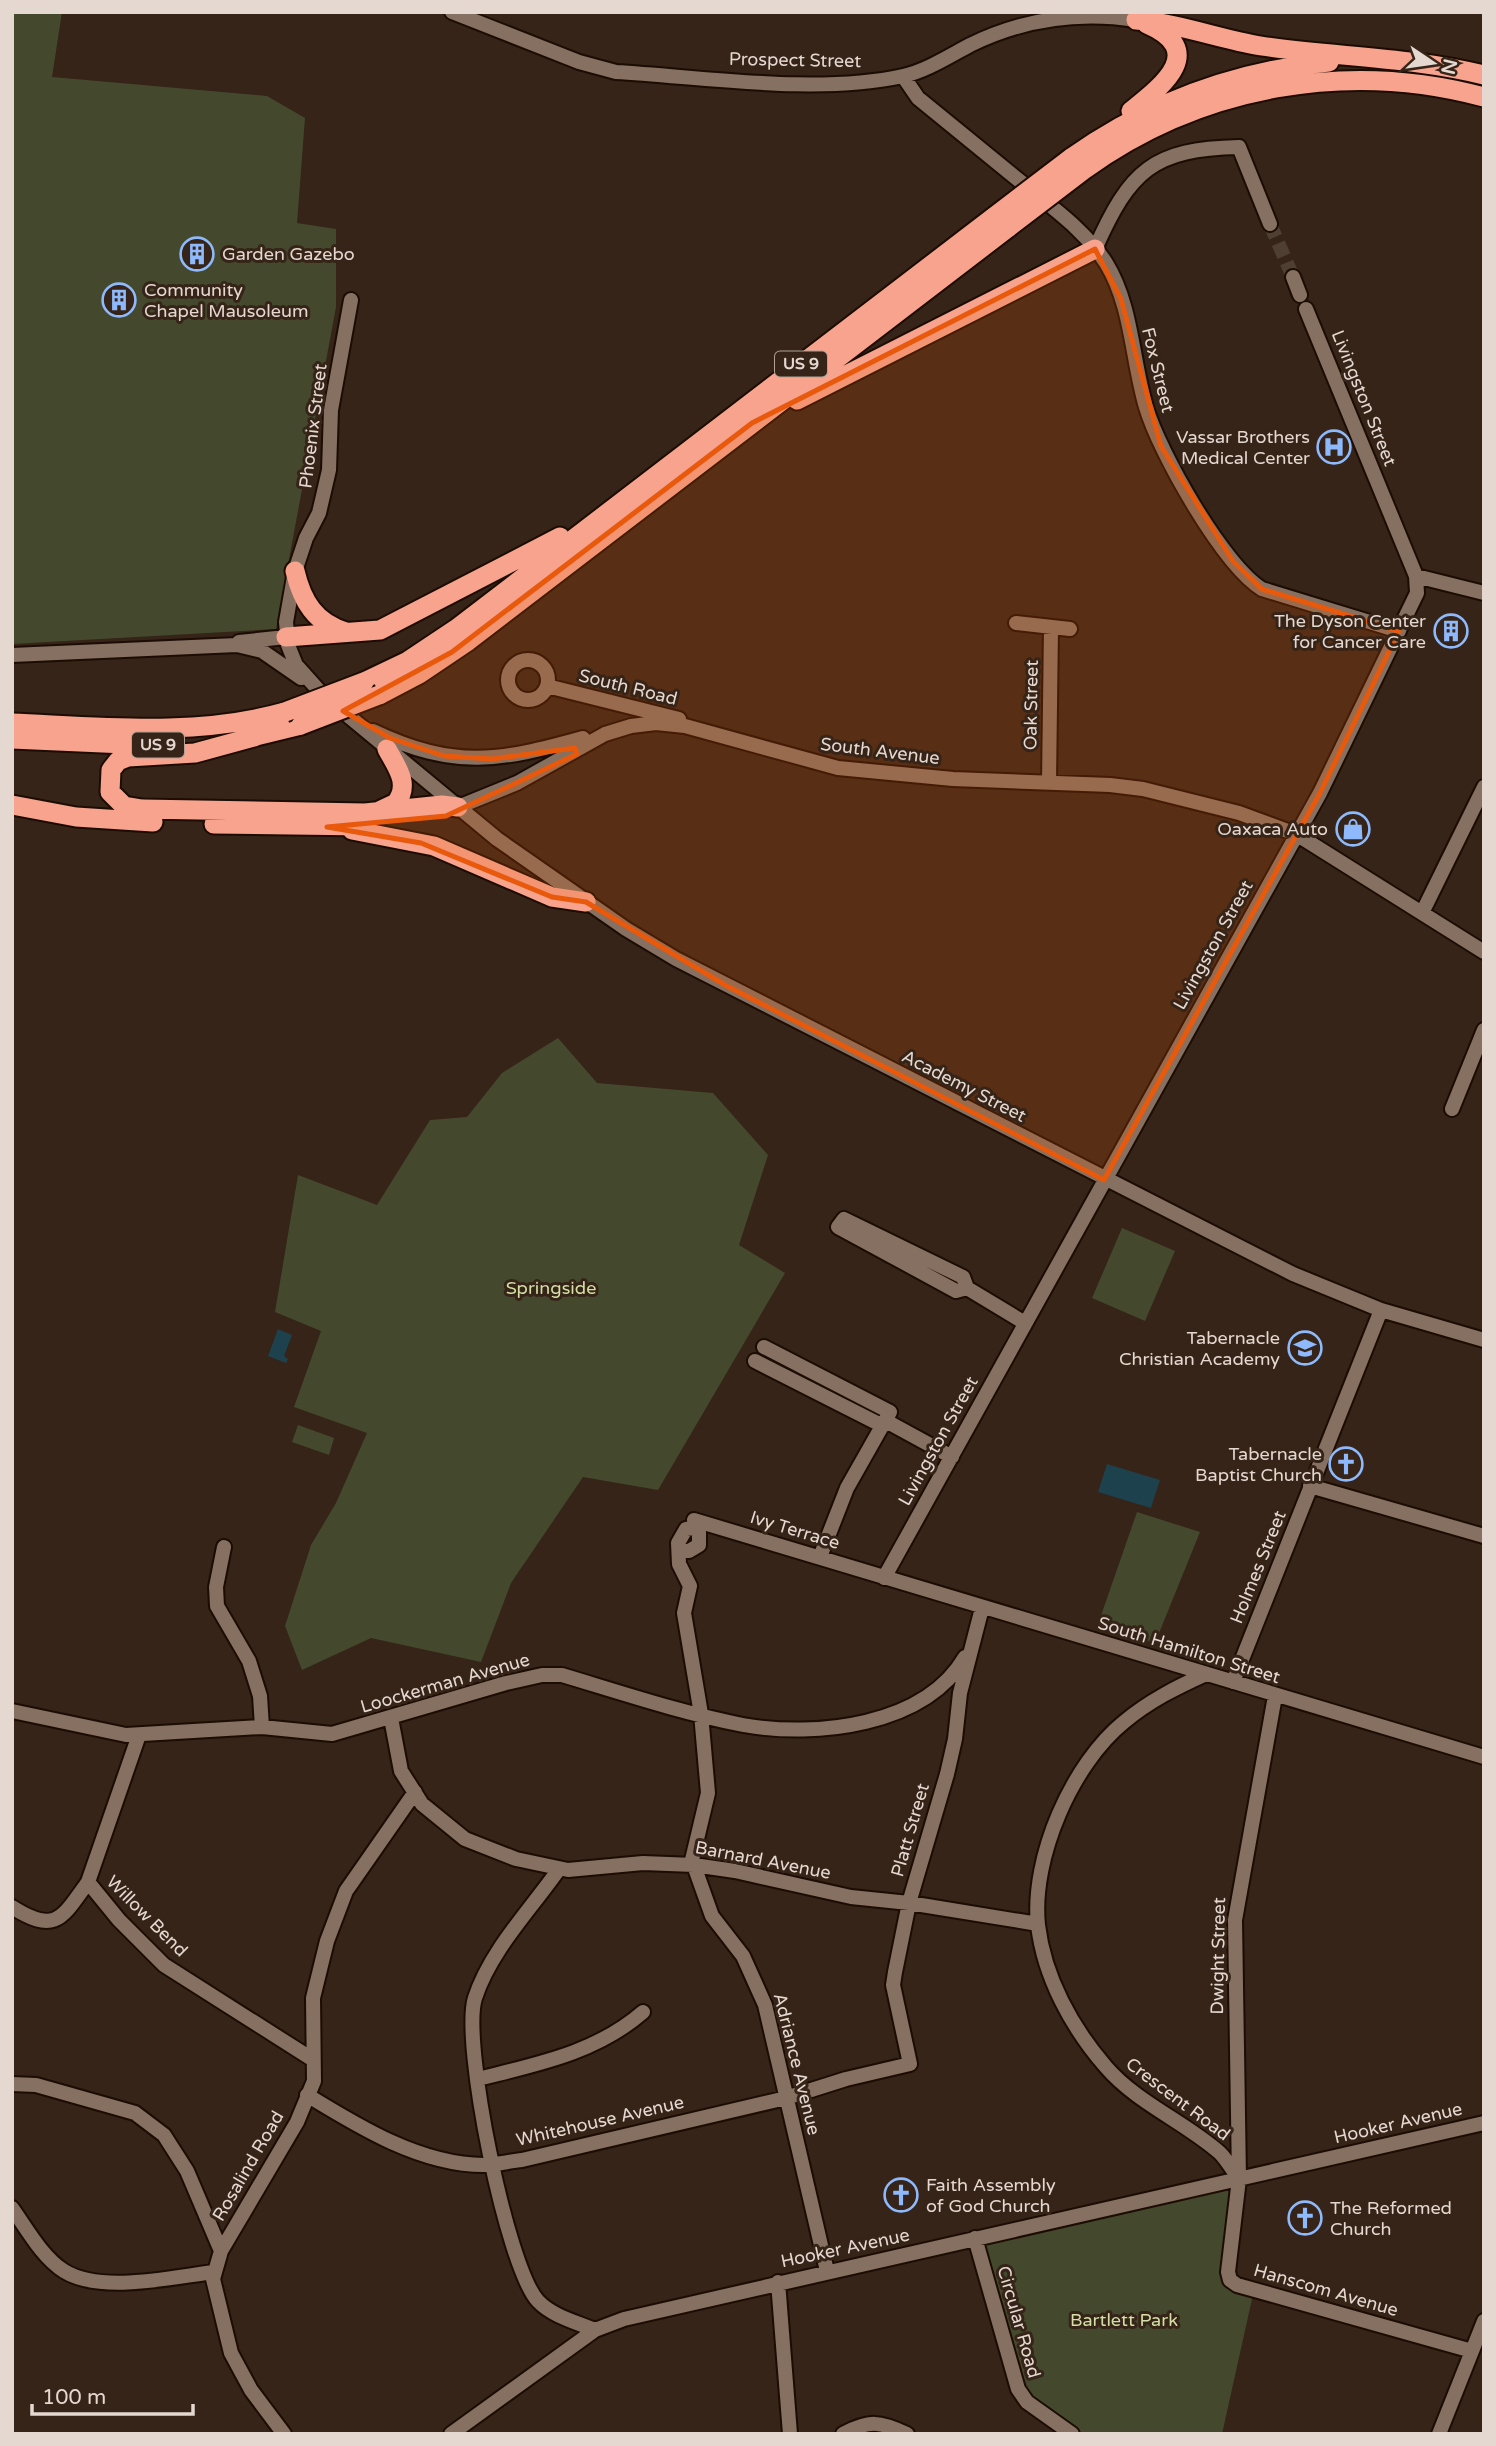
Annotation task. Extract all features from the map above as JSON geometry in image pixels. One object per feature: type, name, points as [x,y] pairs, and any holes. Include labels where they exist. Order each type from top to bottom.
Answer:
[{"type":"highway","points":[[1136,20],[1159,22],[1251,44],[1393,61]]},
{"type":"highway","points":[[1078,164],[1172,74],[1176,57],[1169,38],[1136,20]]},
{"type":"highway","name":"US 9","points":[[12,739],[165,746],[254,737],[301,725],[372,689],[440,640],[608,512],[1002,222],[1144,113],[1216,84],[1313,63],[1393,61],[1484,75]]},
{"type":"highway","name":"US 9","points":[[1078,164],[1177,117],[1270,88],[1327,81],[1376,80],[1433,86],[1484,97]]},
{"type":"highway","name":"US 9","points":[[12,723],[186,728],[243,722],[372,689],[419,674],[468,640],[752,423],[1002,222]]},
{"type":"highway","points":[[752,423],[1095,248]]},
{"type":"highway","points":[[286,637],[357,634],[388,627],[608,512]]},
{"type":"highway","points":[[295,571],[302,596],[313,613],[330,626],[357,634]]},
{"type":"highway","points":[[254,737],[195,753],[123,758],[111,770],[110,792],[119,803],[137,809],[365,813],[442,805],[458,807]]},
{"type":"highway","points":[[365,813],[388,808],[401,796],[402,780],[387,748]]},
{"type":"highway","points":[[12,805],[115,821],[327,827],[418,821],[446,816],[458,807]]},
{"type":"highway","points":[[327,827],[421,842],[460,856],[552,897],[586,902]]},
{"type":"street","name":"Prospect Street","points":[[452,12],[579,62],[616,72],[834,83],[903,76],[993,35],[1032,22],[1095,15],[1136,20]]},
{"type":"street","name":"Fox Street","points":[[903,76],[918,98],[1069,222],[1095,248],[1106,264],[1121,299],[1145,405],[1161,446],[1233,561],[1250,581],[1262,589],[1399,631]]},
{"type":"street","points":[[1095,248],[1110,219],[1140,176],[1157,162],[1186,150],[1239,148],[1270,224]]},
{"type":"street","name":"Livingston Street","points":[[884,1578],[1320,793],[1417,593],[1416,576],[1293,277]]},
{"type":"street","name":"Phoenix Street","points":[[286,637],[295,571],[306,538],[320,513],[327,480],[329,431],[351,300]]},
{"type":"street","points":[[1416,576],[1484,593]]},
{"type":"street","points":[[1016,623],[1070,629]]},
{"type":"street","name":"Oak Street","points":[[1049,783],[1051,626]]},
{"type":"street","points":[[12,656],[225,645],[286,637],[296,665],[322,694]]},
{"type":"street","points":[[225,645],[262,652],[322,694],[458,807]]},
{"type":"street","name":"South Road","points":[[547,686],[667,714],[699,730]]},
{"type":"street","points":[[356,722],[422,750],[480,760],[527,754],[618,729]]},
{"type":"street","name":"South Avenue","points":[[458,807],[509,787],[590,741],[618,729],[656,723],[699,730],[838,768],[953,779],[1143,789],[1239,813],[1296,834],[1484,952]]},
{"type":"street","points":[[1422,914],[1484,788]]},
{"type":"street","name":"Academy Street","points":[[458,807],[586,902],[643,940],[724,985],[1293,1274],[1381,1310],[1484,1340]]},
{"type":"street","points":[[1452,1109],[1484,1030]]},
{"type":"street","points":[[967,1288],[956,1291],[838,1227],[844,1219],[963,1277],[967,1288],[1025,1323]]},
{"type":"street","name":"Holmes Street","points":[[1233,1682],[1381,1310]]},
{"type":"street","points":[[764,1347],[952,1457]]},
{"type":"street","points":[[755,1361],[886,1420]]},
{"type":"street","points":[[820,1557],[847,1488],[886,1420]]},
{"type":"street","points":[[1310,1486],[1484,1536]]},
{"type":"street","name":"Ivy Terrace","points":[[694,1520],[884,1578]]},
{"type":"street","points":[[224,1547],[216,1587],[217,1606],[226,1625],[243,1646],[260,1696],[262,1727]]},
{"type":"street","points":[[679,1551],[679,1564],[690,1586],[684,1613],[701,1714],[708,1793],[694,1865]]},
{"type":"street","name":"South Hamilton Street","points":[[884,1578],[1484,1757]]},
{"type":"street","name":"Platt Street","points":[[910,2064],[892,1985],[909,1903],[947,1774],[955,1740],[960,1693],[982,1608]]},
{"type":"street","name":"Loockerman Avenue","points":[[12,1711],[92,1730],[139,1735],[262,1727],[332,1734],[542,1675],[562,1675],[744,1725],[779,1728],[831,1726],[891,1715],[935,1693],[957,1671],[976,1638]]},
{"type":"street","name":"Crescent Road","points":[[1206,1674],[1153,1700],[1122,1723],[1092,1754],[1067,1793],[1052,1830],[1042,1873],[1038,1924],[1047,1965],[1063,2007],[1090,2047],[1122,2082],[1221,2154],[1239,2179]]},
{"type":"street","name":"Dwight Street","points":[[1239,2179],[1235,1920],[1275,1696]]},
{"type":"street","name":"Barnard Avenue","points":[[391,1718],[401,1771],[435,1816],[465,1839],[516,1859],[559,1869],[643,1863],[694,1865],[735,1871],[851,1897],[909,1903],[1038,1924]]},
{"type":"street","name":"Willow Bend","points":[[139,1735],[88,1882],[164,1965],[312,2059]]},
{"type":"street","name":"Rosalind Road","points":[[214,2272],[221,2251],[297,2122],[314,2081],[312,2059],[315,1988],[327,1941],[346,1891],[415,1792]]},
{"type":"street","name":"Adriance Avenue","points":[[694,1865],[712,1916],[743,1956],[765,2005],[827,2272]]},
{"type":"street","points":[[559,1869],[495,1958],[476,1996],[471,2015],[495,2184],[527,2285],[538,2302],[552,2312],[595,2330]]},
{"type":"street","points":[[12,1907],[36,1920],[56,1922],[64,1916],[88,1882]]},
{"type":"street","points":[[478,2079],[570,2055],[621,2032],[643,2012]]},
{"type":"street","name":"Whitehouse Avenue","points":[[307,2095],[360,2128],[389,2141],[466,2163],[493,2164],[786,2098],[846,2079],[910,2064]]},
{"type":"street","points":[[12,2084],[36,2085],[88,2098],[135,2113],[149,2122],[178,2154],[221,2251]]},
{"type":"street","name":"Hooker Avenue","points":[[451,2434],[595,2330],[650,2311],[1484,2123]]},
{"type":"street","name":"Hanscom Avenue","points":[[1239,2179],[1228,2272],[1230,2280],[1237,2285],[1472,2351]]},
{"type":"street","points":[[12,2208],[50,2259],[71,2275],[129,2282],[214,2272],[231,2353],[251,2390],[284,2434]]},
{"type":"street","name":"Circular Road","points":[[975,2238],[1018,2389],[1027,2402],[1072,2434]]},
{"type":"street","points":[[778,2282],[790,2434]]},
{"type":"street","points":[[1439,2434],[1484,2321]]},
{"type":"street","points":[[842,2434],[863,2423],[879,2423],[907,2434]]},
{"type":"highlighted area","points":[[1095,249],[1121,299],[1161,446],[1233,561],[1262,589],[1399,631],[1320,793],[1104,1180],[725,985],[586,902],[552,897],[421,843],[327,827],[446,816],[577,754],[575,748],[492,759],[444,756],[390,738],[343,711],[452,652],[752,423]]},
{"type":"green space","points":[[12,12],[62,12],[52,77],[267,96],[305,118],[297,223],[336,229],[336,307],[276,629],[12,644]]},
{"type":"green space","name":"Springside","points":[[558,1038],[597,1083],[713,1093],[768,1155],[739,1245],[785,1273],[658,1490],[583,1477],[511,1583],[481,1662],[371,1638],[302,1670],[285,1626],[311,1545],[336,1503],[367,1433],[294,1407],[321,1331],[275,1312],[298,1175],[377,1205],[430,1120],[467,1117],[502,1073]]},
{"type":"green space","points":[[1122,1228],[1175,1251],[1145,1321],[1092,1298]]},
{"type":"green space","points":[[298,1425],[334,1438],[329,1455],[292,1442]]},
{"type":"green space","points":[[1137,1512],[1200,1532],[1155,1643],[1097,1627]]},
{"type":"green space","name":"Bartlett Park","points":[[1239,2179],[1228,2272],[1254,2290],[1222,2434],[1071,2434],[1022,2395],[975,2239]]},
{"type":"water","points":[[278,1329],[292,1335],[284,1356],[288,1359],[286,1363],[268,1356]]},
{"type":"water","points":[[1107,1464],[1160,1480],[1151,1508],[1098,1492]]},
{"type":"tunnel","points":[[1270,224],[1293,277]]},
{"type":"place","name":"Garden Gazebo","points":[[197,254]]},
{"type":"place","name":"Community Chapel Mausoleum","points":[[119,300]]},
{"type":"place","name":"Vassar Brothers Medical Center","points":[[1334,447]]},
{"type":"place","name":"The Dyson Center for Cancer Care","points":[[1451,631]]},
{"type":"place","name":"Oaxaca Auto","points":[[1353,829]]},
{"type":"place","name":"Tabernacle Christian Academy","points":[[1305,1348]]},
{"type":"place","name":"Tabernacle Baptist Church","points":[[1346,1464]]},
{"type":"place","name":"Faith Assembly of God Church","points":[[901,2195]]},
{"type":"place","name":"The Reformed Church","points":[[1305,2218]]}]
